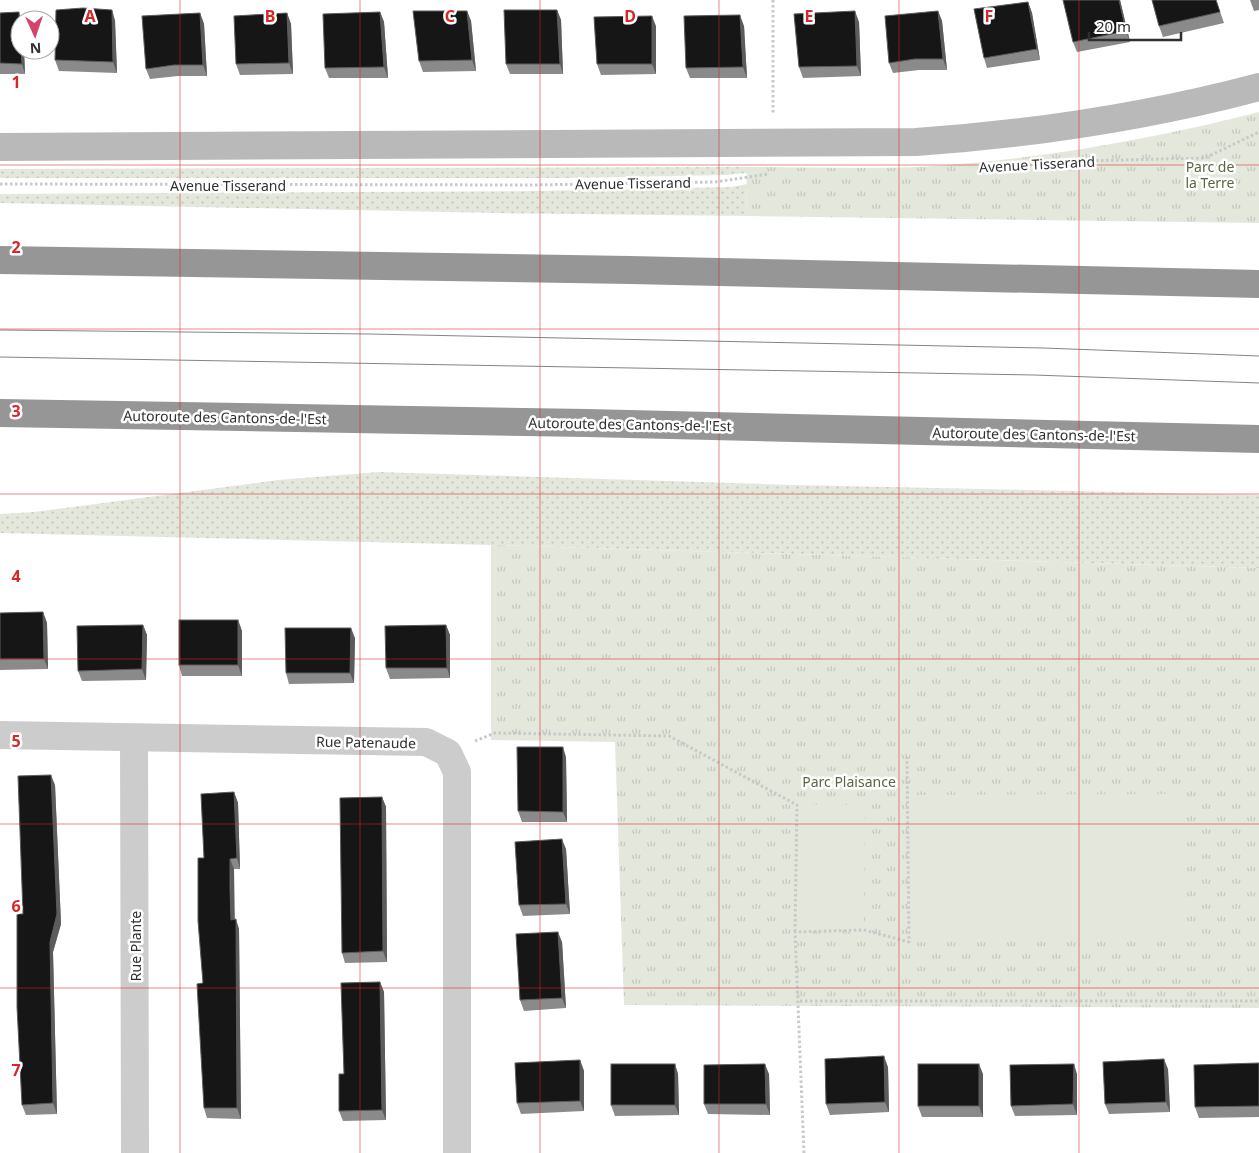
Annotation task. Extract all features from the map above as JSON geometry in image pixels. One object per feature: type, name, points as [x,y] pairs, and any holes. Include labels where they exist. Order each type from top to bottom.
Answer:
[{"type":"highway","points":[[0,260],[720,272],[1259,284]]},
{"type":"highway","name":"Autoroute des Cantons-de-l'Est","points":[[0,414],[587,423],[1259,439]]},
{"type":"street","name":"Avenue Tisserand","points":[[0,147],[916,142],[993,137],[1078,126],[1152,113],[1259,87]]},
{"type":"street","name":"Rue Patenaude","points":[[0,735],[426,742],[448,753]]},
{"type":"street","name":"Rue Plante","points":[[134,738],[135,1153]]},
{"type":"street","points":[[448,753],[457,772],[457,1153]]},
{"type":"path","points":[[773,0],[773,121]]},
{"type":"path","name":"Avenue Tisserand","points":[[1031,163],[1205,158],[1259,132]]},
{"type":"path","name":"Avenue Tisserand","points":[[0,184],[532,185],[715,182],[773,173]]},
{"type":"path","points":[[448,753],[495,733],[669,736],[797,805],[796,932],[804,1153]]},
{"type":"path","points":[[796,932],[864,930],[909,942],[907,757]]},
{"type":"path","points":[[799,1000],[1259,1001]]},
{"type":"green space","name":"Parc de la Terre","points":[[1259,112],[1259,223],[746,216],[747,167],[915,167],[1008,159],[1116,143],[1188,129]]},
{"type":"green space","points":[[747,167],[747,173],[726,175],[566,178],[0,178],[0,169]]},
{"type":"green space","points":[[747,184],[746,216],[0,203],[0,194],[537,191],[732,187]]},
{"type":"green space","points":[[379,472],[793,485],[1259,495],[1259,568],[491,545],[0,533],[0,514],[34,512],[278,480]]},
{"type":"green space","name":"Parc Plaisance","points":[[491,545],[1259,568],[1259,1008],[624,1005],[615,742],[491,740]]},
{"type":"green space","points":[[1186,794],[1186,940],[909,942],[909,795]]},
{"type":"green space","points":[[797,805],[865,805],[864,930],[795,932]]},
{"type":"building","points":[[1063,0],[1119,0],[1126,31],[1073,42]]},
{"type":"building","points":[[1152,0],[1216,0],[1220,12],[1159,26]]},
{"type":"building","points":[[1028,2],[1037,49],[984,58],[974,9]]},
{"type":"building","points":[[83,8],[112,10],[113,62],[55,60],[60,60],[60,10],[56,10]]},
{"type":"building","points":[[504,10],[557,10],[560,64],[506,64]]},
{"type":"building","points":[[413,11],[467,11],[472,60],[419,61]]},
{"type":"building","points":[[855,11],[857,66],[799,67],[794,14]]},
{"type":"building","points":[[938,11],[943,59],[915,59],[889,63],[885,16]]},
{"type":"building","points":[[10,12],[10,60],[22,60],[22,64],[0,63],[0,13]]},
{"type":"building","points":[[380,12],[384,67],[325,68],[323,14]]},
{"type":"building","points":[[200,13],[203,65],[174,65],[146,69],[142,16]]},
{"type":"building","points":[[287,13],[289,63],[236,64],[234,16]]},
{"type":"building","points":[[740,15],[743,67],[686,68],[684,16]]},
{"type":"building","points":[[652,16],[652,64],[597,64],[594,17]]},
{"type":"building","points":[[43,612],[44,659],[0,659],[0,613]]},
{"type":"building","points":[[179,620],[238,620],[238,665],[179,665]]},
{"type":"building","points":[[143,625],[142,669],[78,671],[77,626]]},
{"type":"building","points":[[446,625],[447,668],[386,668],[385,626]]},
{"type":"building","points":[[285,628],[351,628],[350,673],[286,673]]},
{"type":"building","points":[[517,747],[563,747],[563,812],[518,811]]},
{"type":"building","points":[[51,775],[57,914],[50,942],[53,1103],[22,1105],[17,1007],[17,914],[23,914],[18,776]]},
{"type":"building","points":[[234,792],[237,858],[230,859],[230,888],[231,920],[236,919],[237,1108],[204,1108],[197,984],[203,983],[198,921],[198,858],[204,858],[201,794]]},
{"type":"building","points":[[382,797],[383,951],[342,953],[340,798]]},
{"type":"building","points":[[562,839],[566,904],[519,905],[515,842]]},
{"type":"building","points":[[558,932],[562,998],[520,1000],[516,934]]},
{"type":"building","points":[[380,982],[382,1110],[339,1111],[339,1074],[344,1074],[341,983]]},
{"type":"building","points":[[884,1056],[885,1102],[826,1104],[825,1059]]},
{"type":"building","points":[[1164,1059],[1166,1102],[1105,1104],[1103,1062]]},
{"type":"building","points":[[580,1060],[580,1101],[517,1103],[515,1063]]},
{"type":"building","points":[[1259,1063],[1259,1106],[1195,1107],[1194,1065]]},
{"type":"building","points":[[611,1064],[675,1064],[675,1105],[611,1105]]},
{"type":"building","points":[[765,1064],[766,1104],[704,1104],[704,1065]]},
{"type":"building","points":[[918,1064],[979,1064],[979,1106],[918,1106]]},
{"type":"building","points":[[1074,1064],[1073,1104],[1011,1106],[1010,1065]]},
{"type":"tram line","points":[[0,330],[369,334],[1043,348],[1259,356]]},
{"type":"tram line","points":[[0,357],[1034,375],[1259,383]]}]
